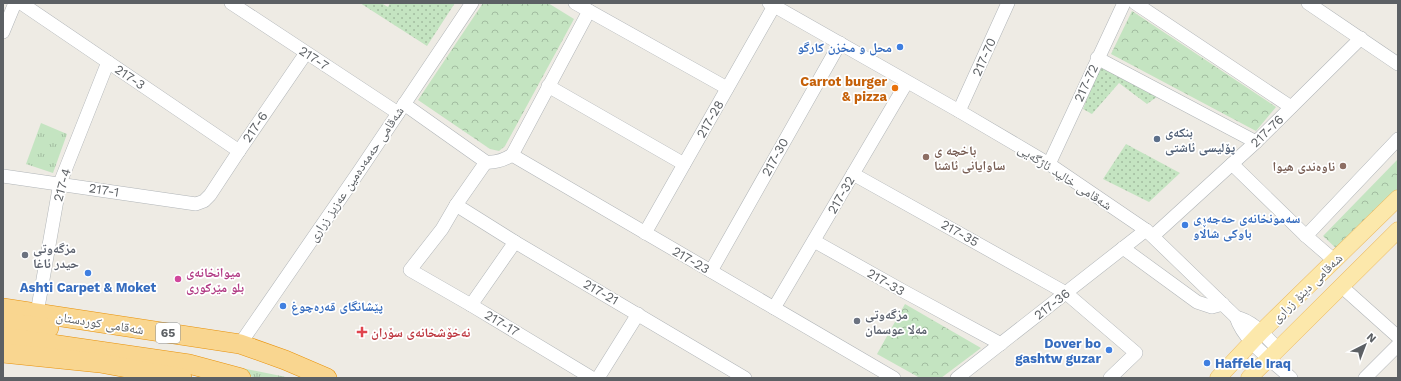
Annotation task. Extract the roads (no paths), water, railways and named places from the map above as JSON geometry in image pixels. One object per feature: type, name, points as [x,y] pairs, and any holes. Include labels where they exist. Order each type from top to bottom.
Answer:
[{"type":"highway","name":"شەقامی کوردستان","points":[[3,308],[240,344],[285,360],[319,375]]},
{"type":"highway","name":"شەقامی کوردستان","points":[[3,322],[189,364],[241,378]]},
{"type":"highway","name":"شەقامی کوردستان","points":[[3,337],[79,339],[256,359],[319,375]]},
{"type":"highway","points":[[3,353],[100,363],[182,378]]},
{"type":"main road","name":"شەقامی دینۆ زراری","points":[[1218,378],[1257,337],[1398,198]]},
{"type":"main road","name":"شەقامی دینۆ زراری","points":[[1249,378],[1398,230]]},
{"type":"street","points":[[3,32],[15,3]]},
{"type":"street","name":"217-3","points":[[21,3],[239,151]]},
{"type":"street","name":"217-7","points":[[231,3],[306,53],[401,109],[486,162]]},
{"type":"street","name":"شەقامی حەمەدەمین عەزیز زراری","points":[[240,344],[472,3]]},
{"type":"street","points":[[575,3],[727,88]]},
{"type":"street","name":"217-70","points":[[959,112],[1008,3]]},
{"type":"street","name":"217-72","points":[[1049,164],[1097,58],[1124,3]]},
{"type":"street","points":[[1135,3],[1291,107]]},
{"type":"street","points":[[1308,3],[1398,64]]},
{"type":"street","name":"شەقامی خالید ئاژگەیی","points":[[771,5],[840,43],[1049,164],[1150,233],[1236,318],[1244,319],[1250,322],[1257,337]]},
{"type":"street","name":"217-28","points":[[645,233],[727,88],[771,5]]},
{"type":"street","points":[[456,205],[486,162],[493,163],[512,155],[589,11]]},
{"type":"street","name":"217-76","points":[[1150,233],[1256,142],[1361,38]]},
{"type":"street","name":"217-30","points":[[711,271],[840,43]]},
{"type":"street","name":"217-6","points":[[204,201],[210,195],[306,53]]},
{"type":"street","points":[[1097,58],[1256,142]]},
{"type":"street","name":"217-4","points":[[37,313],[60,183],[108,62]]},
{"type":"street","name":"217-32","points":[[774,308],[907,82]]},
{"type":"street","points":[[548,86],[684,164]]},
{"type":"street","points":[[1306,236],[1398,139]]},
{"type":"street","name":"217-23","points":[[512,155],[894,378]]},
{"type":"street","points":[[1232,164],[1306,236],[1335,261]]},
{"type":"street","name":"217-35","points":[[853,174],[1066,293],[1136,353],[1110,378]]},
{"type":"street","name":"217-1","points":[[3,176],[60,183],[196,204],[204,201]]},
{"type":"street","name":"217-21","points":[[456,205],[515,242],[745,378]]},
{"type":"street","name":"217-17","points":[[456,205],[442,229],[410,270],[592,378]]},
{"type":"street","name":"217-36","points":[[957,378],[1123,248],[1150,233]]},
{"type":"street","name":"217-33","points":[[814,241],[1001,344]]},
{"type":"street","points":[[471,305],[515,242]]},
{"type":"street","points":[[1123,248],[1197,302],[1212,307],[1223,304]]},
{"type":"street","points":[[1341,286],[1398,337]]},
{"type":"street","points":[[598,378],[638,314]]},
{"type":"street","points":[[1257,337],[1274,353],[1291,378]]},
{"type":"street","points":[[1365,378],[1398,345]]},
{"type":"place","name":"محل و مخزن كارگو","points":[[900,47]]},
{"type":"place","name":"Carrot burger & pizza","points":[[895,88]]},
{"type":"place","name":"بنکەی پۆلیسی ئاشتی","points":[[1157,139]]},
{"type":"place","name":"باخچه ى ساوايانى ئاشنا","points":[[926,157]]},
{"type":"place","name":"ناوەندی هیوا","points":[[1343,166]]},
{"type":"place","name":"سەمونخانەی حەجەری باوکی شاڵاو","points":[[1185,225]]},
{"type":"place","name":"مزگەوتی حیدر ئاغا","points":[[25,255]]},
{"type":"place","name":"Ashti Carpet & Moket","points":[[88,273]]},
{"type":"place","name":"میوانخانەی بلو مێرکوری","points":[[178,279]]},
{"type":"place","name":"پێشانگای قەرەچوغ","points":[[283,306]]},
{"type":"place","name":"مزگەوتی مەلا عوسمان","points":[[857,321]]},
{"type":"place","name":"نەخۆشخانەی سۆران","points":[[362,332]]},
{"type":"place","name":"Dover bo gashtw guzar","points":[[1109,350]]},
{"type":"place","name":"Haffele Iraq","points":[[1207,363]]}]
